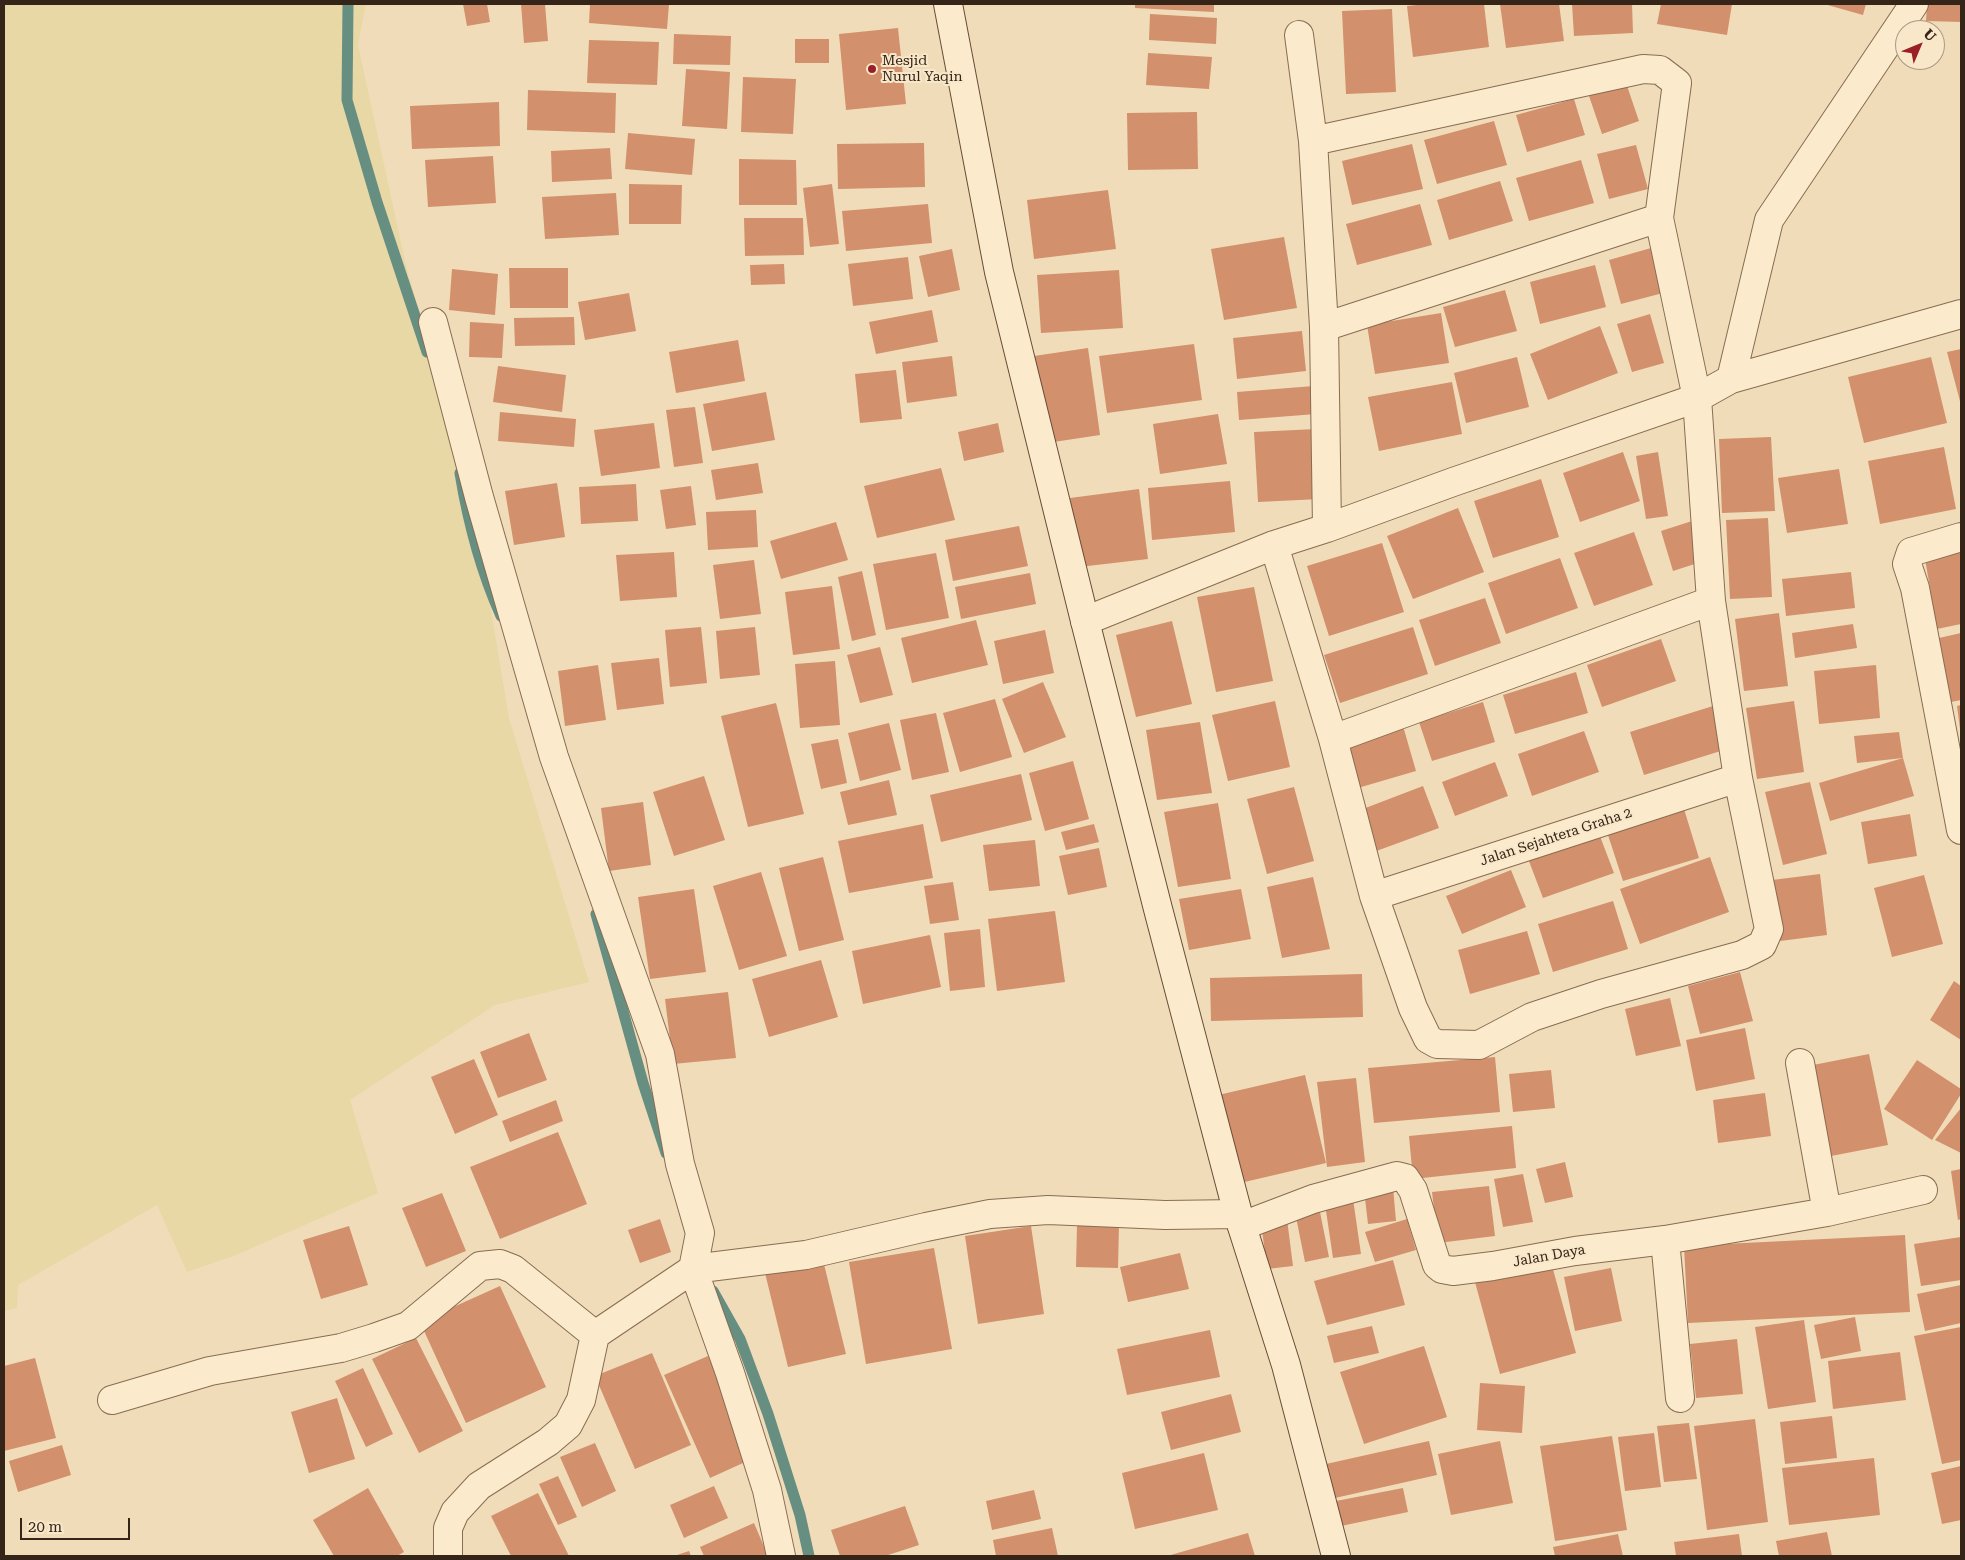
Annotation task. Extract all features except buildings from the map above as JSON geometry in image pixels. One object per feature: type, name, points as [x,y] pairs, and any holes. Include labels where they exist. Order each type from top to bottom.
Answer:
[{"type":"street","points":[[948,4],[999,272],[1084,620],[1240,1220],[1286,1365],[1336,1556]]},
{"type":"street","points":[[1732,379],[1769,220],[1914,4]]},
{"type":"street","points":[[1299,36],[1312,141],[1324,327],[1327,528]]},
{"type":"street","points":[[1274,544],[1333,739],[1374,896],[1413,1008],[1428,1039],[1437,1044],[1479,1045],[1532,1017],[1601,994],[1742,955],[1762,945],[1769,929],[1738,778],[1711,601],[1697,398],[1659,218],[1677,83],[1660,70],[1643,69],[1312,141]]},
{"type":"street","points":[[1324,327],[1659,218]]},
{"type":"street","points":[[1084,620],[1274,544],[1327,528],[1453,482],[1697,398],[1732,379],[1961,314]]},
{"type":"street","points":[[433,322],[479,497],[554,757],[660,1054],[680,1164],[700,1233],[693,1270],[730,1372],[767,1490],[780,1556]]},
{"type":"street","points":[[1961,537],[1910,552],[1908,564],[1915,588],[1961,830]]},
{"type":"street","points":[[1333,739],[1711,601]]},
{"type":"street","name":"Jalan Sejahtera Graha 2","points":[[1374,896],[1738,778]]},
{"type":"street","points":[[1800,1063],[1827,1212]]},
{"type":"street","name":"Jalan Daya","points":[[1240,1220],[1396,1176],[1405,1178],[1413,1190],[1437,1265],[1453,1271],[1493,1266],[1575,1251],[1665,1240],[1827,1212],[1923,1190]]},
{"type":"street","points":[[448,1556],[448,1528],[455,1512],[480,1486],[548,1442],[568,1425],[581,1400],[595,1335],[693,1270],[806,1255],[990,1214],[1048,1210],[1240,1220]]},
{"type":"street","points":[[1665,1240],[1680,1398]]},
{"type":"street","points":[[112,1400],[210,1371],[341,1348],[408,1326],[480,1266],[500,1264],[512,1269],[595,1335]]},
{"type":"shaded area","points":[[4,4],[366,4],[358,45],[405,261],[477,525],[509,718],[589,982],[495,1005],[350,1100],[378,1193],[236,1255],[187,1272],[157,1205],[18,1285],[17,1308],[4,1311]]},
{"type":"waterway","points":[[348,4],[347,100],[377,202],[427,352]]},
{"type":"waterway","points":[[460,473],[476,546],[487,582],[501,616]]},
{"type":"waterway","points":[[596,914],[643,1083],[666,1153]]},
{"type":"waterway","points":[[713,1291],[740,1339],[768,1414],[800,1515],[809,1556]]},
{"type":"place","name":"Mesjid Nurul Yaqin","points":[[872,69]]}]
